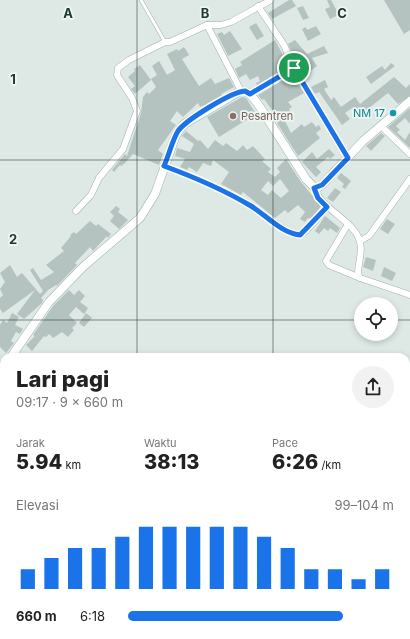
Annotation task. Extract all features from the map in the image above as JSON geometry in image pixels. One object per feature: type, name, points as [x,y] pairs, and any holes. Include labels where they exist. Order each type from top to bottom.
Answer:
[{"type":"street","points":[[76,211],[91,195],[103,173],[123,149],[137,111],[132,98],[117,75],[118,69],[129,60],[165,42],[170,42],[207,25],[226,24],[271,0]]},
{"type":"street","points":[[258,6],[284,45],[294,68],[348,158]]},
{"type":"street","points":[[207,25],[241,91],[250,94],[290,155],[314,188],[318,198],[348,224],[360,241],[358,273],[360,278]]},
{"type":"street","points":[[250,94],[294,68]]},
{"type":"street","points":[[14,353],[49,302],[84,266],[140,218],[155,194],[176,135],[184,124],[241,91]]},
{"type":"street","points":[[314,188],[322,185],[363,141],[410,101]]},
{"type":"street","points":[[380,126],[410,154]]},
{"type":"street","points":[[164,166],[226,192],[296,235],[303,234],[327,207]]},
{"type":"street","points":[[360,241],[369,236],[410,179]]},
{"type":"street","points":[[348,224],[326,262],[329,265],[360,278],[410,295]]},
{"type":"lane","points":[[141,0],[165,42]]},
{"type":"building","points":[[289,0],[292,0],[296,6],[272,19],[268,13]]},
{"type":"building","points":[[327,0],[331,0],[339,15],[330,19],[325,9],[330,7]]},
{"type":"building","points":[[384,0],[410,0],[410,30],[404,34]]},
{"type":"building","points":[[303,6],[309,18],[303,20],[297,8]]},
{"type":"building","points":[[256,23],[264,36],[257,40],[249,27]]},
{"type":"building","points":[[316,26],[321,34],[308,41],[302,29],[306,27],[307,30]]},
{"type":"building","points":[[230,31],[242,49],[228,56],[217,34],[222,32],[224,35]]},
{"type":"building","points":[[275,40],[286,61],[277,65],[281,71],[257,85],[256,83],[260,81],[258,76],[250,80],[246,74],[239,78],[235,69],[242,65],[240,62]]},
{"type":"building","points":[[295,40],[307,54],[324,46],[328,53],[312,58],[317,66],[306,74],[301,68],[305,65],[300,56],[294,57],[288,44]]},
{"type":"building","points":[[184,47],[189,55],[182,59],[199,86],[211,78],[215,84],[229,78],[234,87],[205,105],[200,107],[198,103],[183,117],[177,111],[170,121],[176,125],[158,150],[163,154],[159,165],[133,154],[114,172],[112,170],[125,154],[127,156],[141,113],[143,97],[147,92],[149,94],[156,87],[151,79],[157,75],[152,66],[159,61],[167,75],[175,70],[167,54],[177,49],[178,51]]},
{"type":"building","points":[[391,63],[395,66],[371,84],[366,77],[382,66],[385,70]]},
{"type":"building","points":[[140,65],[151,80],[135,94],[131,89],[135,86],[128,77],[135,71],[134,69]]},
{"type":"building","points":[[290,76],[293,81],[296,79],[304,93],[288,102],[292,107],[289,109],[293,116],[285,121],[291,133],[302,124],[304,127],[312,122],[316,127],[319,125],[321,129],[316,133],[320,138],[298,156],[277,123],[279,121],[272,110],[264,99],[262,100],[258,95]]},
{"type":"building","points":[[394,77],[406,88],[410,84],[410,96],[398,104],[388,93],[360,115],[352,108],[345,113],[350,119],[342,125],[319,92],[315,94],[311,87],[325,80],[328,87],[324,89],[331,100],[334,97],[341,107],[355,97],[360,104]]},
{"type":"building","points":[[242,97],[246,98],[256,114],[219,137],[207,117]]},
{"type":"building","points":[[410,108],[410,124],[405,118],[396,126],[400,130],[397,132],[405,140],[410,132],[410,148],[388,127]]},
{"type":"building","points":[[186,131],[198,141],[200,140],[208,149],[215,140],[223,146],[226,143],[237,151],[243,145],[247,150],[253,146],[265,159],[262,161],[271,169],[268,172],[275,177],[280,172],[277,168],[286,159],[301,182],[321,206],[311,219],[308,218],[305,222],[300,219],[305,212],[298,205],[288,213],[285,210],[275,218],[243,192],[241,195],[221,184],[229,172],[213,160],[211,166],[203,163],[197,172],[189,167],[187,170],[180,167],[185,159],[175,156],[177,148],[190,152],[194,144],[182,136]],"holes":[[[280,179],[289,191],[281,198],[272,190],[268,195],[261,190],[268,181],[273,186]]]},
{"type":"building","points":[[381,133],[385,136],[371,151],[366,146]]},
{"type":"building","points":[[329,149],[335,155],[330,159],[328,157],[316,167],[321,172],[316,177],[302,162],[312,152],[317,159]]},
{"type":"building","points":[[341,173],[351,181],[345,189],[342,187],[344,184],[337,178]]},
{"type":"building","points":[[335,188],[341,192],[333,202],[327,198]]},
{"type":"building","points":[[116,206],[120,209],[118,212],[128,220],[119,229],[110,221],[114,216],[110,212]]},
{"type":"building","points":[[325,216],[340,228],[337,233],[330,228],[328,231],[324,228],[319,234],[315,231]]},
{"type":"building","points":[[387,219],[395,224],[388,234],[380,229]]},
{"type":"building","points":[[90,221],[96,226],[98,224],[111,234],[108,238],[107,236],[93,251],[90,247],[75,263],[77,265],[57,286],[56,285],[48,290],[41,298],[43,300],[42,303],[24,319],[17,314],[35,290],[3,313],[0,309],[0,298],[3,295],[0,289],[5,282],[0,273],[10,265],[17,277],[22,273],[40,294],[43,291],[30,270],[33,268],[41,280],[54,272],[46,265],[64,251],[61,248],[71,236],[70,235],[74,232],[76,234]]},
{"type":"building","points":[[366,257],[376,260],[373,271],[363,267]]},
{"type":"building","points":[[384,267],[396,273],[392,281],[381,276]]},
{"type":"building","points":[[69,290],[74,295],[79,290],[85,296],[80,302],[88,308],[84,314],[76,307],[69,315],[77,323],[72,328],[74,330],[68,337],[62,332],[53,338],[49,334],[46,337],[44,336],[32,351],[26,345],[35,336],[33,335],[53,306]]},
{"type":"building","points":[[12,313],[19,317],[15,325],[23,329],[20,334],[16,332],[11,341],[14,343],[6,353],[0,347],[0,325],[3,320],[7,323]]},
{"type":"building","points":[[86,313],[92,318],[84,327],[79,323]]},
{"type":"place","name":"NM 17","points":[[393,113]]},
{"type":"place","name":"Pesantren","points":[[233,116]]},
{"type":"route","points":[[294,68],[331,127],[338,144],[348,158],[322,185],[316,189],[314,188],[316,196],[327,207],[311,226],[300,235],[296,235],[284,229],[265,215],[226,192],[164,166],[176,135],[184,124],[229,97],[241,91],[245,91],[250,94],[294,68]]}]
